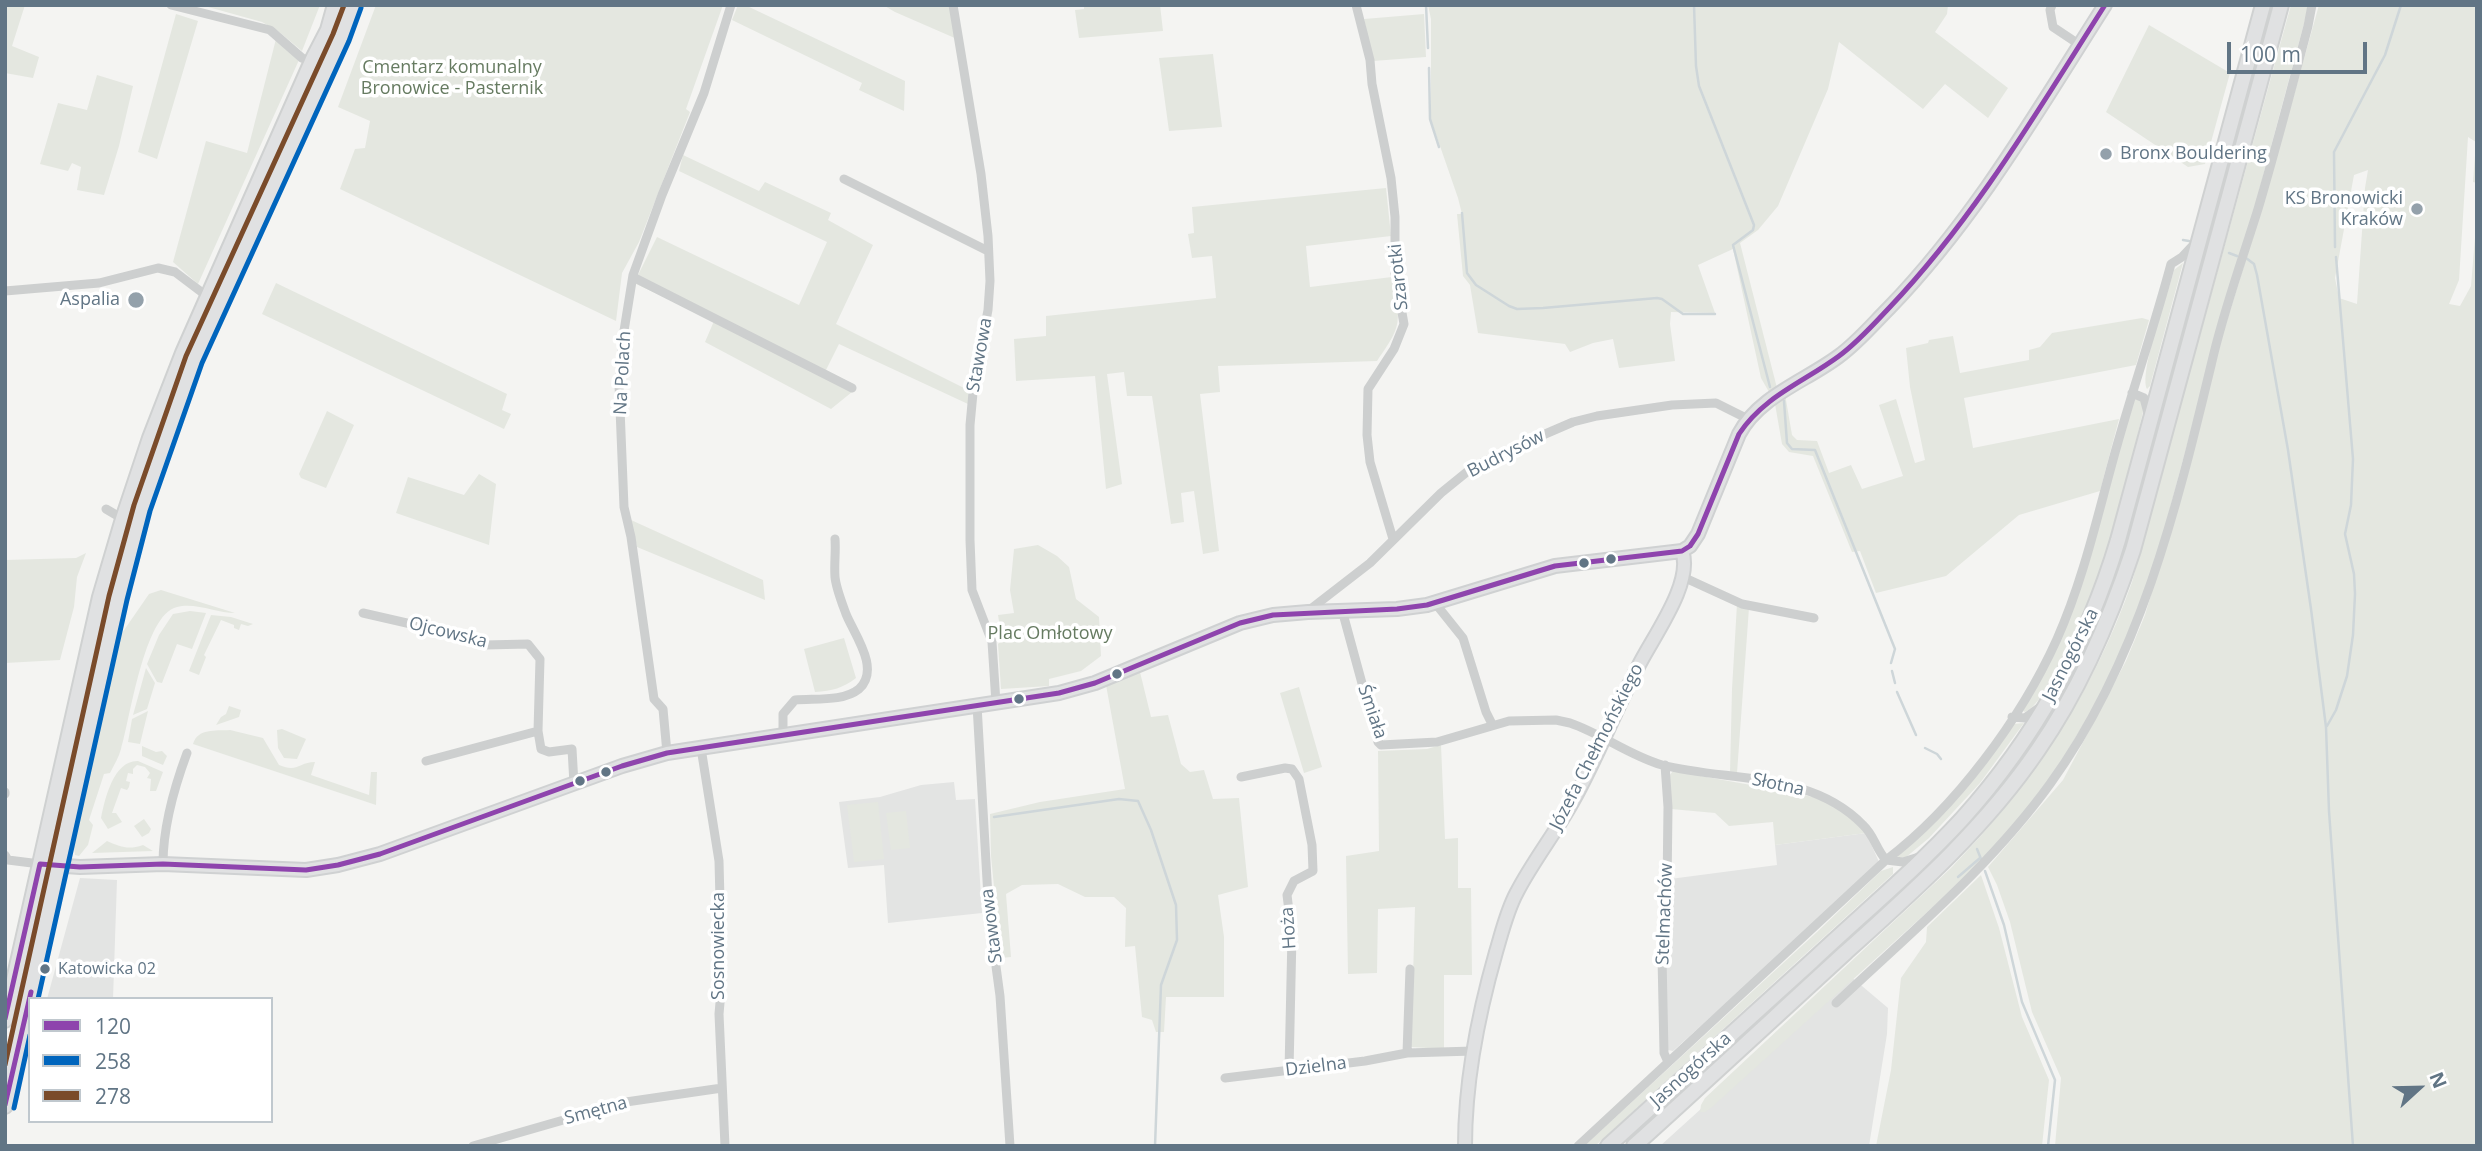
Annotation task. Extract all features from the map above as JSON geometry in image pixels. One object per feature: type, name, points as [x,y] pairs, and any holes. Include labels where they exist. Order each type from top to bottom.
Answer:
[{"type":"main road","points":[[5,1020],[100,597],[123,519],[155,424],[183,353],[328,30],[335,5]]},
{"type":"main road","points":[[29,997],[120,587],[142,508],[164,441],[208,329],[353,5]]},
{"type":"main road","name":"Jasnogórska","points":[[1608,1146],[1927,854],[1997,777],[2049,701],[2079,644],[2104,583],[2150,425],[2263,5]]},
{"type":"main road","name":"Jasnogórska","points":[[1634,1146],[1908,896],[1968,837],[2024,770],[2077,687],[2108,621],[2137,537],[2281,5]]},
{"type":"main road","points":[[5,1106],[28,1002]]},
{"type":"street","points":[[171,5],[260,26],[279,37],[302,58],[312,62]]},
{"type":"street","name":"Na Polach","points":[[667,753],[663,709],[654,699],[631,537],[624,507],[619,384],[623,337],[633,277],[662,195],[704,93],[731,5]]},
{"type":"street","name":"Stawowa","points":[[953,5],[981,174],[990,281],[970,425],[970,540],[972,590],[992,642],[996,703]]},
{"type":"street","name":"Szarotki","points":[[1356,5],[1370,60],[1372,84],[1391,177],[1395,217],[1395,273],[1404,324],[1394,349],[1368,389],[1370,462],[1392,539]]},
{"type":"street","points":[[5,855],[8,860],[58,866],[163,864],[306,870],[338,865],[380,854],[667,753],[996,703],[1081,687],[1240,623],[1273,615],[1397,609],[1435,603],[1555,566],[1682,551],[1690,546],[1698,534],[1739,434],[1748,419],[1776,395],[1841,356],[1920,274],[1973,210],[2105,5]]},
{"type":"street","points":[[1836,1003],[1970,878],[2021,822],[2075,747],[2120,663],[2148,596],[2305,39],[2312,5]]},
{"type":"street","points":[[2051,8],[2053,27],[2080,44]]},
{"type":"street","points":[[844,179],[988,251]]},
{"type":"street","points":[[1578,1146],[1886,860],[1906,845],[1973,772],[2012,717],[2036,680],[2057,638],[2093,538],[2132,393],[2171,264],[2182,257],[2201,237]]},
{"type":"street","points":[[5,291],[99,282],[158,268],[176,272],[208,298]]},
{"type":"street","points":[[633,277],[852,388]]},
{"type":"street","points":[[2132,393],[2144,398],[2150,425]]},
{"type":"street","name":"Budrysów","points":[[1308,612],[1362,570],[1441,493],[1473,467],[1573,422],[1597,415],[1694,403],[1716,403],[1748,419]]},
{"type":"street","points":[[106,509],[123,519]]},
{"type":"street","points":[[783,734],[783,714],[795,700],[842,697],[858,689],[866,678],[867,667],[835,577],[835,538]]},
{"type":"street","name":"Józefa Chełmońskiego","points":[[1465,1146],[1465,1108],[1474,1051],[1488,982],[1516,893],[1573,802],[1677,594],[1685,561],[1682,551]]},
{"type":"street","points":[[1683,577],[1742,604],[1814,618]]},
{"type":"street","points":[[1435,603],[1463,638],[1492,724]]},
{"type":"street","name":"Śmiała","points":[[1342,610],[1378,743],[1381,745],[1437,742],[1509,721],[1556,720],[1582,727],[1603,738]]},
{"type":"street","name":"Ojcowska","points":[[363,613],[446,632],[485,645],[528,644],[540,659],[538,731]]},
{"type":"street","points":[[2012,717],[2028,717],[2049,701]]},
{"type":"street","name":"Stawowa","points":[[977,705],[989,915],[1000,996],[1010,1146]]},
{"type":"street","points":[[426,761],[538,731],[541,749],[549,752],[572,749],[574,784]]},
{"type":"street","name":"Słotna","points":[[1603,738],[1665,765],[1800,788],[1824,796],[1839,804],[1865,826],[1886,860]]},
{"type":"street","name":"Sosnowiecka","points":[[701,748],[719,860],[722,980],[719,1014],[724,1146]]},
{"type":"street","points":[[163,864],[163,842],[179,774],[187,754]]},
{"type":"street","name":"Stelmachów","points":[[1665,765],[1668,807],[1667,889],[1662,957],[1664,1053],[1668,1062]]},
{"type":"street","name":"Hoża","points":[[1241,777],[1292,769],[1299,779],[1312,845],[1312,871],[1294,881],[1287,895],[1292,935],[1289,1070]]},
{"type":"street","points":[[1886,860],[1903,862],[1927,854]]},
{"type":"street","points":[[1408,1053],[1410,969]]},
{"type":"street","name":"Dzielna","points":[[1225,1078],[1365,1061],[1408,1053],[1474,1051]]},
{"type":"street","name":"Smętna","points":[[473,1146],[626,1102],[722,1088]]},
{"type":"shaded area","points":[[954,782],[956,800],[975,799],[982,913],[888,923],[884,865],[848,868],[839,802],[880,797],[921,785]]},
{"type":"shaded area","points":[[1866,833],[1879,862],[1673,1051],[1668,1050],[1664,956],[1670,879],[1777,865],[1775,845]]},
{"type":"shaded area","points":[[80,878],[117,880],[113,997],[48,997]]},
{"type":"shaded area","points":[[1849,975],[1888,1008],[1887,1034],[1869,1146],[1660,1146]]},
{"type":"green space","points":[[5,5],[25,5],[12,46],[39,57],[33,78],[5,73]]},
{"type":"green space","points":[[201,5],[320,5],[302,51],[278,31],[262,22]]},
{"type":"green space","name":"Cmentarz komunalny Bronowice - Pasternik","points":[[376,5],[723,5],[686,109],[690,112],[639,242],[622,273],[616,321],[340,189],[355,149],[365,148],[370,121],[338,107]]},
{"type":"green space","points":[[738,5],[745,5],[905,81],[904,111],[859,90],[862,83],[732,20]]},
{"type":"green space","points":[[883,5],[949,5],[957,39],[895,12]]},
{"type":"green space","points":[[1084,5],[1160,5],[1163,31],[1079,38],[1075,10],[1084,9]]},
{"type":"green space","points":[[1428,5],[1948,5],[1947,14],[1935,32],[2008,88],[1988,118],[1945,84],[1923,109],[1839,42],[1828,89],[1778,206],[1758,230],[1740,243],[1777,388],[1769,392],[1761,378],[1733,249],[1698,265],[1715,313],[1671,312],[1675,361],[1619,368],[1613,339],[1570,352],[1565,344],[1478,333],[1470,285],[1463,276],[1457,214],[1462,214],[1431,120],[1431,19]]},
{"type":"green space","points":[[2291,5],[2309,5],[2255,206],[2222,314],[2153,572],[2137,616],[2099,698],[2058,767],[2014,825],[1967,876],[1711,1108],[1700,1112],[1705,1098],[1951,868],[1981,836],[2009,803],[2058,735],[2099,662],[2132,582]]},
{"type":"green space","points":[[2319,5],[2477,5],[2477,183],[2473,182],[2476,142],[2468,137],[2459,280],[2449,304],[2460,306],[2471,286],[2477,213],[2477,1146],[2055,1146],[2061,1078],[2032,1012],[2010,922],[1988,867],[2063,780],[2126,661],[2145,615],[2179,500],[2216,356],[2266,195]],"holes":[[[2368,170],[2357,304],[2339,298],[2335,278],[2354,175]]]},
{"type":"green space","points":[[176,14],[198,21],[157,159],[138,152]]},
{"type":"green space","points":[[1424,14],[1426,57],[1373,61],[1364,19]]},
{"type":"green space","points":[[2149,25],[2230,73],[2205,164],[2188,167],[2106,112]]},
{"type":"green space","points":[[276,39],[299,60],[198,284],[173,262],[206,141],[247,153]]},
{"type":"green space","points":[[1213,54],[1222,127],[1169,131],[1159,58]]},
{"type":"green space","points":[[97,75],[133,86],[104,195],[77,190],[81,167],[72,163],[68,171],[40,164],[58,103],[87,110]]},
{"type":"green space","points":[[683,155],[759,191],[765,182],[831,213],[828,220],[873,245],[836,324],[970,391],[968,404],[839,344],[826,370],[855,385],[852,392],[831,409],[705,342],[714,321],[634,283],[657,237],[799,305],[827,242],[679,171]]},
{"type":"green space","points":[[1386,188],[1391,236],[1306,246],[1310,287],[1392,277],[1398,322],[1392,338],[1377,361],[1218,366],[1220,392],[1200,394],[1219,551],[1203,554],[1194,491],[1181,493],[1184,522],[1171,524],[1152,396],[1127,396],[1124,372],[1107,374],[1122,484],[1106,489],[1095,376],[1016,381],[1014,339],[1046,336],[1046,316],[1216,298],[1212,256],[1192,258],[1188,234],[1194,233],[1192,207]]},
{"type":"green space","points":[[2183,263],[2147,389],[2147,366],[2155,332],[2174,270]]},
{"type":"green space","points":[[276,283],[507,394],[502,410],[511,414],[504,429],[262,314]]},
{"type":"green space","points":[[2142,318],[2149,320],[2136,365],[1964,398],[1973,448],[2119,419],[2100,491],[2019,515],[1946,576],[1876,593],[1860,551],[1852,552],[1813,456],[1789,452],[1782,444],[1775,404],[1785,394],[1792,435],[1797,440],[1817,441],[1829,473],[1851,465],[1862,489],[1903,476],[1879,405],[1896,399],[1915,463],[1925,460],[1910,387],[1906,348],[1953,336],[1960,373],[2029,360],[2029,350],[2040,347],[2052,333]]},
{"type":"green space","points":[[2135,399],[2143,401],[2143,412],[2106,552],[2066,653],[2038,700],[2025,712],[2023,711],[2060,639]]},
{"type":"green space","points":[[327,411],[354,425],[326,488],[301,478],[299,474]]},
{"type":"green space","points":[[479,474],[496,484],[489,545],[396,513],[408,477],[464,495]]},
{"type":"green space","points":[[631,520],[763,580],[765,600],[637,547]]},
{"type":"green space","name":"Plac Omłotowy","points":[[1038,545],[1069,567],[1076,599],[1099,617],[1101,656],[1081,671],[1049,679],[1049,686],[1001,689],[998,644],[1002,640],[998,615],[1014,613],[1010,590],[1014,549]]},
{"type":"green space","points":[[86,553],[77,577],[74,607],[60,660],[5,663],[5,560],[76,558]]},
{"type":"green space","points":[[161,590],[235,613],[184,606],[165,614],[147,647],[120,752],[110,773],[104,774],[89,820],[93,825],[88,845],[79,856],[75,855],[73,841],[120,636],[149,594]]},
{"type":"green space","points":[[1737,604],[1749,608],[1737,773],[1730,773],[1732,689]]},
{"type":"green space","points":[[190,611],[206,613],[192,649],[177,644],[162,683],[157,682],[147,664],[159,635],[173,614]]},
{"type":"green space","points":[[211,615],[231,617],[253,624],[241,624],[239,630],[221,620],[204,655],[206,657],[199,675],[189,671]]},
{"type":"green space","points":[[844,638],[856,678],[837,688],[815,692],[804,649]]},
{"type":"green space","points":[[146,668],[155,683],[147,709],[133,715]]},
{"type":"green space","points":[[1140,672],[1151,717],[1168,715],[1181,764],[1190,772],[1204,770],[1213,799],[1239,798],[1248,887],[1218,895],[1224,937],[1224,997],[1166,997],[1164,1032],[1156,1032],[1152,1020],[1142,1017],[1135,946],[1125,947],[1126,908],[1114,897],[1085,897],[1058,884],[1022,885],[1006,894],[1011,957],[1001,958],[991,856],[990,814],[1040,802],[1125,789],[1106,685]]},
{"type":"green space","points":[[1299,687],[1322,767],[1304,773],[1280,693]]},
{"type":"green space","points":[[229,706],[241,710],[239,717],[216,725],[226,714]]},
{"type":"green space","points":[[148,711],[140,744],[128,742],[132,719]]},
{"type":"green space","points":[[2024,723],[1980,783],[1929,838],[1905,858],[1897,857],[2014,724]]},
{"type":"green space","points":[[282,729],[306,739],[297,759],[284,758],[278,748],[277,730]]},
{"type":"green space","points":[[230,730],[263,738],[279,765],[295,768],[315,762],[311,775],[369,795],[371,772],[377,772],[376,805],[193,744],[203,733]]},
{"type":"green space","points":[[1441,745],[1445,839],[1458,838],[1458,888],[1471,888],[1472,975],[1444,975],[1444,1049],[1411,1047],[1415,907],[1378,909],[1377,973],[1348,974],[1346,856],[1379,851],[1378,751],[1427,749]]},
{"type":"green space","points":[[142,746],[156,752],[162,751],[167,756],[163,765],[142,756]]},
{"type":"green space","points":[[138,761],[163,772],[156,791],[150,791],[151,779],[147,778],[150,773],[145,767],[137,765],[133,774],[128,773],[126,781],[130,782],[129,787],[127,790],[121,788],[112,813],[116,813],[122,822],[108,829],[101,818],[112,782],[123,767]]},
{"type":"green space","points":[[1673,771],[1823,800],[1842,811],[1866,833],[1775,845],[1773,822],[1729,826],[1715,813],[1671,809],[1669,776]]},
{"type":"green space","points":[[878,802],[884,859],[854,862],[847,805]]},
{"type":"green space","points":[[906,811],[910,848],[891,850],[886,813]]},
{"type":"green space","points":[[144,819],[151,829],[142,837],[134,826]]},
{"type":"green space","points":[[107,841],[125,847],[143,845],[153,851],[92,853]]},
{"type":"green space","points":[[1893,867],[1893,874],[1595,1146],[1584,1146],[1881,871]]},
{"type":"green space","points":[[1981,875],[1999,928],[2022,1017],[2049,1080],[2042,1146],[1876,1146],[1891,1070],[1901,978],[1926,942],[1927,927]]},
{"type":"waterway","points":[[1426,5],[1428,48]]},
{"type":"waterway","points":[[1694,5],[1699,86],[1754,225],[1753,230],[1733,245],[1770,387]]},
{"type":"waterway","points":[[2335,247],[2334,152],[2385,55],[2401,5]]},
{"type":"waterway","points":[[1429,68],[1430,119],[1439,147]]},
{"type":"waterway","points":[[1462,213],[1467,273],[1476,285],[1509,306],[1517,309],[1543,308],[1657,298],[1683,314],[1715,314]]},
{"type":"waterway","points":[[2183,240],[2189,241]]},
{"type":"waterway","points":[[2229,253],[2237,256]]},
{"type":"waterway","points":[[2327,726],[2336,710],[2347,676],[2355,594],[2354,574],[2345,534],[2351,505],[2353,459],[2336,257]]},
{"type":"waterway","points":[[2246,258],[2254,264],[2257,275],[2288,450],[2326,727],[2329,811],[2353,1146]]},
{"type":"waterway","points":[[1784,401],[1787,443],[1792,449],[1815,450],[1895,649],[1891,663]]},
{"type":"waterway","points":[[1892,671],[1895,683]]},
{"type":"waterway","points":[[1897,692],[1916,735]]},
{"type":"waterway","points":[[1925,748],[1941,759]]},
{"type":"waterway","points":[[994,817],[1119,799],[1138,801],[1151,830],[1176,905],[1177,940],[1161,985],[1155,1146]]},
{"type":"waterway","points":[[1977,849],[1981,859]]},
{"type":"waterway","points":[[1958,877],[1980,858]]},
{"type":"waterway","points":[[1985,871],[2004,925],[2022,1002],[2055,1080],[2048,1146]]},
{"type":"transit line","name":"278","points":[[5,1065],[109,596],[134,505],[186,356],[344,5]]},
{"type":"transit line","name":"120","points":[[5,1019],[40,864],[80,867],[163,864],[306,870],[338,865],[380,854],[622,766],[667,753],[1059,693],[1095,683],[1240,623],[1273,615],[1427,605],[1555,566],[1682,551],[1690,546],[1698,534],[1739,434],[1749,421],[1772,399],[1852,345],[1920,273],[1950,237],[2004,162],[2105,5]]},
{"type":"transit line","name":"258","points":[[38,997],[127,600],[150,511],[202,363],[349,41],[361,8]]},
{"type":"transit line","name":"120","points":[[30,997],[31,992]]},
{"type":"transit line","name":"120","points":[[5,1105],[28,1005]]},
{"type":"transit line","name":"258","points":[[14,1108],[28,1044]]},
{"type":"place","name":"Bronx Bouldering","points":[[2106,154]]},
{"type":"place","name":"KS Bronowicki Kraków","points":[[2417,209]]},
{"type":"place","name":"Aspalia","points":[[136,300]]},
{"type":"place","name":"Katowicka 02","points":[[45,969]]}]
